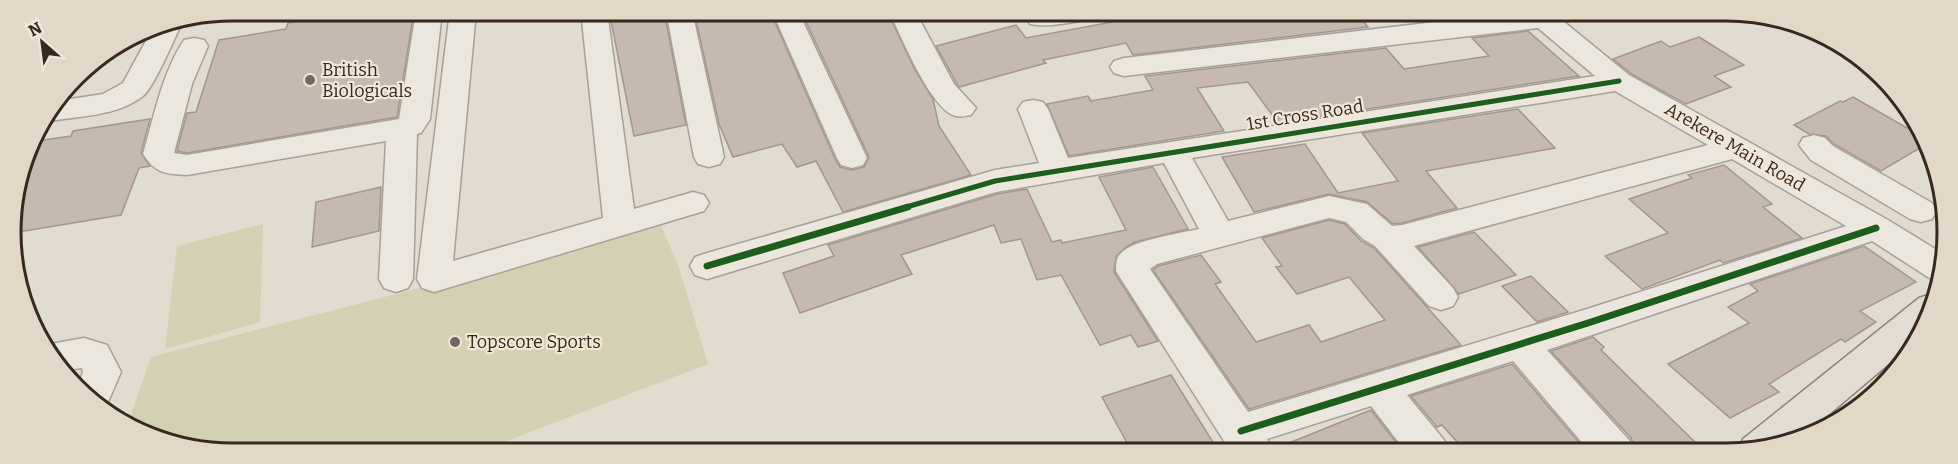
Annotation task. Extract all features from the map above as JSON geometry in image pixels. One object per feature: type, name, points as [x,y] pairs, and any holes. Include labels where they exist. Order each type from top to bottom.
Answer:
[{"type":"main road","points":[[1773,438],[1918,318]]},
{"type":"street","points":[[194,45],[178,84],[158,154],[161,160],[170,164],[187,165],[410,126],[415,119],[428,21]]},
{"type":"street","points":[[462,21],[434,279],[693,203]]},
{"type":"street","points":[[595,21],[620,225]]},
{"type":"street","points":[[681,21],[709,157]]},
{"type":"street","points":[[790,21],[852,158]]},
{"type":"street","points":[[907,21],[942,89],[961,108]]},
{"type":"street","points":[[1124,67],[1498,21]]},
{"type":"street","name":"Arekere Main Road","points":[[1545,21],[1619,81],[1876,228],[1934,265]]},
{"type":"street","points":[[134,89],[164,32]]},
{"type":"street","name":"1st Cross Road","points":[[707,266],[996,181],[1619,81]]},
{"type":"street","points":[[60,110],[111,102],[134,89],[178,84]]},
{"type":"street","points":[[1033,109],[1058,171]]},
{"type":"street","points":[[396,279],[402,129]]},
{"type":"street","points":[[1814,145],[1822,153],[1921,211]]},
{"type":"street","points":[[1387,238],[1402,237],[1737,148]]},
{"type":"street","points":[[1173,151],[1219,235]]},
{"type":"street","points":[[1441,297],[1387,238],[1375,231],[1356,212],[1329,207],[1147,254],[1133,261],[1133,271],[1246,441],[1379,388],[1588,323],[1876,228]]},
{"type":"street","points":[[1519,343],[1607,443]]},
{"type":"street","points":[[62,356],[84,353],[94,355],[102,372],[94,392]]},
{"type":"street","points":[[1379,388],[1423,443]]},
{"type":"shaded area","name":"Topscore Sports","points":[[660,223],[679,268],[708,364],[502,443],[218,443],[177,436],[130,417],[151,357]]},
{"type":"shaded area","points":[[263,224],[260,322],[165,349],[177,246]]},
{"type":"building","name":"British Biologicals","points":[[412,21],[397,117],[187,153],[177,151],[187,113],[196,112],[219,40],[286,29],[288,23]]},
{"type":"building","points":[[611,21],[666,21],[686,125],[634,136]]},
{"type":"building","points":[[696,21],[774,21],[835,159],[840,167],[851,170],[864,167],[869,157],[806,21],[892,21],[915,70],[933,99],[939,126],[971,175],[843,212],[816,161],[797,167],[782,144],[733,157],[719,124]]},
{"type":"building","points":[[1118,21],[1363,21],[1368,27],[1133,55],[1126,43],[1043,60],[1046,63],[959,87],[936,46],[1016,25],[1026,38]]},
{"type":"building","points":[[1528,31],[1579,76],[1278,123],[1248,82],[1197,88],[1224,131],[1069,156],[1047,104],[1088,96],[1091,101],[1153,90],[1145,76],[1386,48],[1404,69],[1489,56],[1472,38]]},
{"type":"building","points":[[1699,37],[1744,65],[1714,76],[1731,87],[1686,104],[1633,75],[1613,59],[1661,41],[1670,47]]},
{"type":"building","points":[[1853,97],[1909,128],[1920,148],[1881,171],[1834,144],[1826,136],[1809,134],[1794,125],[1840,101],[1843,102]]},
{"type":"building","points":[[1518,109],[1555,148],[1426,171],[1457,208],[1402,223],[1393,224],[1367,202],[1329,194],[1254,212],[1222,157],[1305,144],[1338,193],[1398,181],[1362,133]]},
{"type":"building","points":[[150,119],[141,153],[150,166],[139,168],[121,215],[21,232],[28,177],[42,140],[71,136],[73,131]]},
{"type":"building","points":[[1724,165],[1772,204],[1763,207],[1802,238],[1723,263],[1720,260],[1642,289],[1605,256],[1668,233],[1629,199],[1692,178],[1688,175]]},
{"type":"building","points":[[1153,167],[1188,229],[1135,242],[1116,256],[1114,272],[1158,341],[1138,347],[1131,335],[1100,345],[1061,275],[1037,280],[1021,239],[1001,243],[994,225],[901,255],[912,274],[800,313],[783,273],[834,256],[828,245],[997,194],[1027,189],[1052,242],[1061,240],[1062,243],[1126,230],[1099,177]]},
{"type":"building","points":[[381,187],[379,231],[312,247],[316,202]]},
{"type":"building","points":[[1329,220],[1345,224],[1361,241],[1374,248],[1461,345],[1249,409],[1153,270],[1158,266],[1201,255],[1221,282],[1215,284],[1256,342],[1309,325],[1321,342],[1385,320],[1349,277],[1297,294],[1276,267],[1282,266],[1262,238]]},
{"type":"building","points":[[1474,232],[1516,275],[1459,294],[1418,247]]},
{"type":"building","points":[[1864,246],[1916,282],[1860,311],[1876,322],[1845,342],[1841,339],[1769,384],[1779,392],[1730,418],[1668,364],[1749,323],[1728,307],[1758,291],[1750,284]]},
{"type":"building","points":[[1531,276],[1568,312],[1537,322],[1502,286]]},
{"type":"building","points":[[1593,337],[1604,347],[1601,350],[1696,443],[1633,443],[1551,351]]},
{"type":"building","points":[[1512,364],[1579,443],[1458,443],[1442,425],[1437,427],[1411,396]]},
{"type":"building","points":[[1171,375],[1213,443],[1127,443],[1102,397]]},
{"type":"building","points":[[1371,410],[1396,443],[1289,443]]},
{"type":"cycle path","points":[[707,266],[995,181],[1619,81]]},
{"type":"cycle path","points":[[1241,431],[1588,323],[1876,228]]},
{"type":"place","name":"British Biologicals","points":[[310,80]]},
{"type":"place","name":"Topscore Sports","points":[[455,342]]}]
